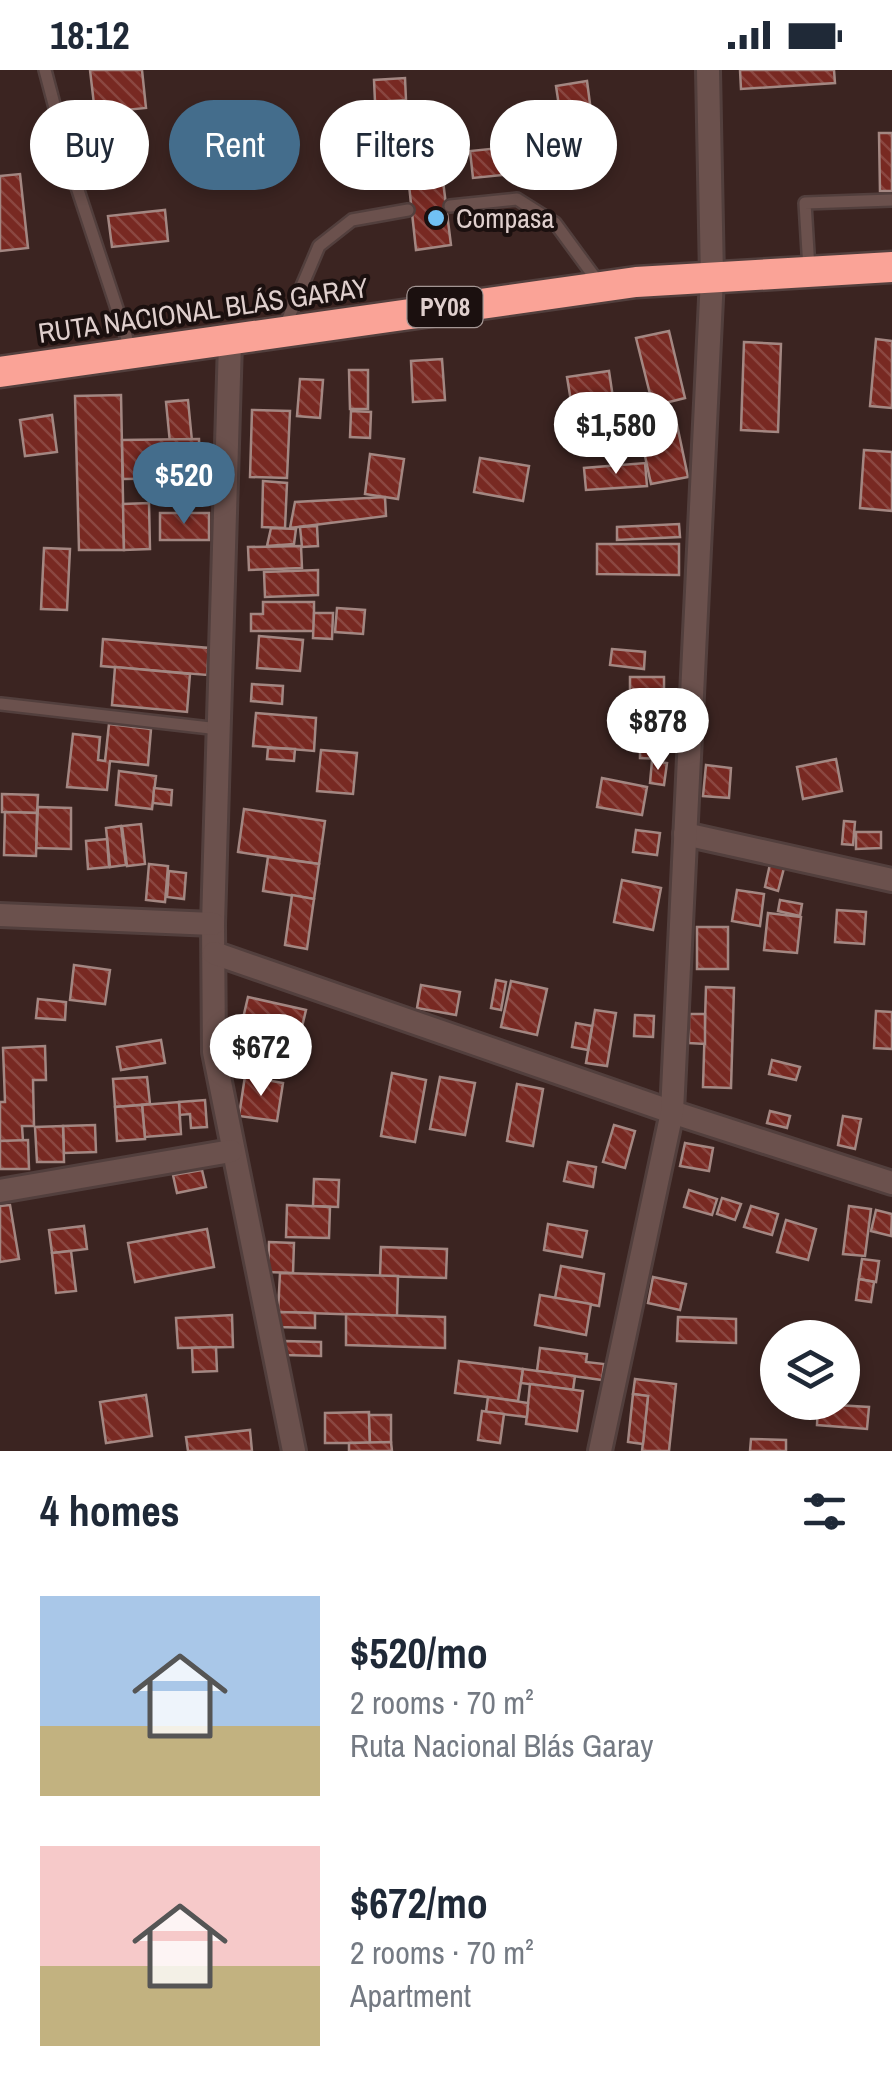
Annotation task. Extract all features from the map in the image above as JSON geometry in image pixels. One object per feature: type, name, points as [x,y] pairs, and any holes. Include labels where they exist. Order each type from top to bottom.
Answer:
[{"type":"highway","name":"RUTA NACIONAL BLÁS GARAY","points":[[0,372],[282,336],[428,309],[602,287],[809,269],[892,267]]},
{"type":"street","points":[[600,1451],[672,1112],[712,278],[708,70]]},
{"type":"street","points":[[230,342],[214,1052],[294,1451]]},
{"type":"street","points":[[686,834],[892,880]]},
{"type":"street","points":[[0,915],[214,924]]},
{"type":"street","points":[[214,952],[672,1112],[892,1182]]},
{"type":"street","points":[[0,1190],[231,1151]]},
{"type":"lane","points":[[45,70],[72,172],[132,355]]},
{"type":"lane","points":[[450,206],[517,199],[554,224],[602,287]]},
{"type":"lane","points":[[809,269],[805,203],[892,200]]},
{"type":"lane","points":[[282,336],[319,246],[352,220],[408,210]]},
{"type":"lane","points":[[2,704],[219,729]]},
{"type":"building","points":[[90,70],[142,70],[145,100],[93,100]]},
{"type":"building","points":[[740,70],[834,70],[835,83],[741,89]]},
{"type":"building","points":[[405,78],[406,100],[375,100],[374,80]]},
{"type":"building","points":[[587,81],[589,100],[558,100],[556,86]]},
{"type":"building","points":[[879,133],[892,133],[892,191],[880,191]]},
{"type":"building","points":[[490,149],[490,176],[473,178],[470,151]]},
{"type":"building","points":[[20,174],[28,248],[0,251],[0,176]]},
{"type":"building","points":[[410,190],[444,190],[451,245],[416,250]]},
{"type":"building","points":[[165,210],[168,241],[112,247],[108,216]]},
{"type":"building","points":[[669,331],[685,398],[653,406],[636,338]]},
{"type":"building","points":[[876,339],[892,341],[892,408],[870,406]]},
{"type":"building","points":[[744,342],[781,344],[778,432],[741,430]]},
{"type":"building","points":[[442,359],[445,400],[413,402],[411,361]]},
{"type":"building","points":[[349,370],[368,370],[368,409],[350,409]]},
{"type":"building","points":[[609,371],[619,438],[578,444],[567,377]]},
{"type":"building","points":[[300,379],[323,380],[320,418],[297,416]]},
{"type":"building","points":[[121,395],[124,550],[79,550],[75,396]]},
{"type":"building","points":[[188,400],[192,441],[170,443],[166,402]]},
{"type":"building","points":[[252,410],[290,411],[287,478],[250,477]]},
{"type":"building","points":[[351,411],[371,412],[370,438],[350,437]]},
{"type":"building","points":[[52,415],[57,452],[25,456],[20,420]]},
{"type":"building","points":[[676,420],[688,477],[651,484],[639,428]]},
{"type":"building","points":[[199,439],[200,478],[123,479],[122,440]]},
{"type":"building","points":[[864,450],[892,452],[892,511],[860,508]]},
{"type":"building","points":[[370,454],[404,459],[398,499],[365,494]]},
{"type":"building","points":[[480,458],[529,466],[523,501],[474,492]]},
{"type":"building","points":[[645,463],[647,486],[586,490],[584,468]]},
{"type":"building","points":[[263,481],[287,483],[285,528],[262,527]]},
{"type":"building","points":[[385,497],[386,516],[290,528],[295,502]]},
{"type":"building","points":[[149,503],[150,549],[124,550],[123,504]]},
{"type":"building","points":[[160,513],[209,513],[209,540],[160,540]]},
{"type":"building","points":[[679,524],[680,537],[617,540],[617,527]]},
{"type":"building","points":[[317,526],[318,546],[302,547],[300,527]]},
{"type":"building","points":[[271,528],[296,529],[294,544],[267,546]]},
{"type":"building","points":[[597,544],[679,544],[679,575],[597,574]]},
{"type":"building","points":[[301,546],[302,568],[249,570],[248,547]]},
{"type":"building","points":[[44,548],[70,549],[67,610],[41,609]]},
{"type":"building","points":[[318,570],[318,595],[265,597],[264,572]]},
{"type":"building","points":[[263,602],[314,602],[314,631],[251,631],[251,614],[263,614]]},
{"type":"building","points":[[337,608],[365,610],[363,634],[335,632]]},
{"type":"building","points":[[314,613],[333,613],[332,639],[313,638]]},
{"type":"building","points":[[259,636],[303,640],[300,671],[257,668]]},
{"type":"building","points":[[103,639],[209,648],[207,675],[101,666]]},
{"type":"building","points":[[612,649],[645,652],[644,669],[610,665]]},
{"type":"building","points":[[115,667],[190,674],[187,712],[112,705]]},
{"type":"building","points":[[630,677],[664,677],[664,702],[630,702]]},
{"type":"building","points":[[252,684],[283,686],[282,704],[251,701]]},
{"type":"building","points":[[615,704],[640,706],[638,728],[613,726]]},
{"type":"building","points":[[256,713],[316,718],[314,751],[253,746]]},
{"type":"building","points":[[109,724],[151,729],[148,765],[110,761],[107,790],[67,787],[73,734],[100,737],[98,760],[105,761]]},
{"type":"building","points":[[640,736],[663,736],[663,759],[640,758]]},
{"type":"building","points":[[268,748],[295,749],[294,761],[267,759]]},
{"type":"building","points":[[321,750],[357,753],[353,794],[317,791]]},
{"type":"building","points":[[836,759],[842,791],[803,799],[797,767]]},
{"type":"building","points":[[652,761],[667,763],[664,785],[650,783]]},
{"type":"building","points":[[706,765],[731,768],[729,798],[703,796]]},
{"type":"building","points":[[119,771],[156,776],[152,809],[116,805]]},
{"type":"building","points":[[602,778],[647,787],[642,815],[597,807]]},
{"type":"building","points":[[154,788],[172,790],[171,805],[153,803]]},
{"type":"building","points":[[2,794],[38,795],[37,813],[2,812]]},
{"type":"building","points":[[38,807],[71,808],[71,849],[36,848]]},
{"type":"building","points":[[244,809],[325,821],[319,864],[238,852]]},
{"type":"building","points":[[5,812],[37,813],[36,856],[4,855]]},
{"type":"building","points":[[844,821],[855,822],[853,845],[842,844]]},
{"type":"building","points":[[141,824],[145,864],[127,866],[122,826]]},
{"type":"building","points":[[121,826],[126,865],[110,867],[106,828]]},
{"type":"building","points":[[636,830],[660,833],[657,855],[633,852]]},
{"type":"building","points":[[856,832],[881,832],[881,848],[856,849]]},
{"type":"building","points":[[107,839],[109,867],[88,869],[86,841]]},
{"type":"building","points":[[268,857],[319,864],[314,899],[263,891]]},
{"type":"building","points":[[149,864],[168,866],[165,902],[146,900]]},
{"type":"building","points":[[770,864],[784,868],[778,891],[765,887]]},
{"type":"building","points":[[169,871],[186,873],[184,899],[167,897]]},
{"type":"building","points":[[622,880],[661,888],[653,930],[614,922]]},
{"type":"building","points":[[737,890],[764,894],[760,926],[732,921]]},
{"type":"building","points":[[292,895],[314,899],[307,949],[285,945]]},
{"type":"building","points":[[780,900],[802,904],[800,916],[778,911]]},
{"type":"building","points":[[837,910],[866,912],[864,944],[835,942]]},
{"type":"building","points":[[768,913],[801,917],[797,953],[764,950]]},
{"type":"building","points":[[697,927],[728,927],[728,969],[697,969]]},
{"type":"building","points":[[74,965],[110,970],[105,1004],[70,1000]]},
{"type":"building","points":[[496,980],[506,982],[501,1010],[491,1008]]},
{"type":"building","points":[[511,981],[547,989],[537,1035],[501,1027]]},
{"type":"building","points":[[421,985],[460,992],[456,1015],[417,1008]]},
{"type":"building","points":[[706,987],[734,988],[731,1088],[703,1087]]},
{"type":"building","points":[[248,997],[306,1010],[296,1052],[265,1045],[260,1068],[233,1061]]},
{"type":"building","points":[[38,999],[66,1002],[65,1020],[36,1018]]},
{"type":"building","points":[[595,1010],[616,1013],[607,1066],[586,1063]]},
{"type":"building","points":[[876,1011],[892,1012],[892,1049],[874,1048]]},
{"type":"building","points":[[689,1014],[705,1014],[705,1044],[689,1043]]},
{"type":"building","points":[[635,1015],[654,1016],[653,1037],[634,1036]]},
{"type":"building","points":[[576,1023],[592,1026],[588,1050],[572,1047]]},
{"type":"building","points":[[161,1040],[165,1063],[121,1070],[117,1047]]},
{"type":"building","points":[[45,1046],[46,1080],[33,1080],[34,1126],[22,1126],[23,1141],[0,1141],[0,1102],[5,1102],[3,1048]]},
{"type":"building","points":[[772,1060],[800,1067],[796,1080],[769,1074]]},
{"type":"building","points":[[392,1073],[426,1080],[415,1142],[381,1136]]},
{"type":"building","points":[[245,1076],[283,1083],[277,1121],[239,1116]]},
{"type":"building","points":[[147,1077],[150,1104],[115,1107],[113,1079]]},
{"type":"building","points":[[440,1077],[475,1083],[465,1135],[430,1129]]},
{"type":"building","points":[[517,1084],[543,1089],[533,1146],[507,1141]]},
{"type":"building","points":[[205,1100],[207,1127],[191,1128],[190,1114],[179,1115],[179,1102]]},
{"type":"building","points":[[179,1102],[181,1134],[145,1137],[142,1105]]},
{"type":"building","points":[[142,1105],[145,1139],[117,1141],[115,1107]]},
{"type":"building","points":[[770,1111],[790,1116],[787,1128],[767,1123]]},
{"type":"building","points":[[843,1116],[861,1119],[855,1149],[838,1145]]},
{"type":"building","points":[[95,1125],[96,1152],[64,1153],[63,1126]]},
{"type":"building","points":[[614,1125],[635,1131],[625,1168],[603,1162]]},
{"type":"building","points":[[63,1126],[64,1162],[37,1162],[35,1127]]},
{"type":"building","points":[[28,1140],[29,1169],[0,1169],[0,1141]]},
{"type":"building","points":[[685,1143],[713,1148],[709,1171],[680,1166]]},
{"type":"building","points":[[568,1162],[596,1167],[593,1187],[564,1181]]},
{"type":"building","points":[[202,1170],[206,1187],[177,1193],[173,1175]]},
{"type":"building","points":[[314,1179],[339,1180],[338,1207],[313,1206]]},
{"type":"building","points":[[689,1190],[717,1199],[712,1215],[684,1207]]},
{"type":"building","points":[[722,1198],[741,1204],[735,1220],[717,1214]]},
{"type":"building","points":[[10,1205],[19,1259],[0,1262],[0,1206]]},
{"type":"building","points":[[287,1205],[330,1207],[329,1238],[286,1237]]},
{"type":"building","points":[[751,1206],[778,1214],[772,1235],[744,1227]]},
{"type":"building","points":[[849,1206],[871,1209],[865,1256],[843,1254]]},
{"type":"building","points":[[876,1210],[892,1214],[891,1236],[871,1231]]},
{"type":"building","points":[[786,1220],[816,1229],[808,1260],[777,1252]]},
{"type":"building","points":[[548,1224],[587,1231],[582,1257],[544,1250]]},
{"type":"building","points":[[84,1226],[87,1249],[52,1253],[49,1230]]},
{"type":"building","points":[[207,1229],[214,1267],[135,1282],[128,1243]]},
{"type":"building","points":[[269,1242],[294,1243],[293,1273],[268,1272]]},
{"type":"building","points":[[381,1247],[447,1249],[446,1278],[380,1276]]},
{"type":"building","points":[[71,1251],[76,1291],[56,1293],[52,1253]]},
{"type":"building","points":[[862,1259],[879,1261],[876,1282],[859,1279]]},
{"type":"building","points":[[561,1266],[604,1274],[599,1306],[555,1298]]},
{"type":"building","points":[[280,1273],[398,1276],[397,1316],[278,1312]]},
{"type":"building","points":[[653,1277],[686,1284],[680,1310],[648,1303]]},
{"type":"building","points":[[859,1279],[874,1282],[871,1302],[856,1300]]},
{"type":"building","points":[[540,1295],[591,1304],[586,1335],[535,1325]]},
{"type":"building","points":[[278,1312],[315,1313],[315,1328],[278,1327]]},
{"type":"building","points":[[346,1314],[445,1317],[445,1348],[346,1345]]},
{"type":"building","points":[[232,1315],[233,1347],[178,1348],[176,1318]]},
{"type":"building","points":[[678,1317],[736,1319],[736,1343],[677,1341]]},
{"type":"building","points":[[284,1341],[321,1342],[321,1356],[284,1355]]},
{"type":"building","points":[[216,1347],[217,1371],[193,1372],[192,1348]]},
{"type":"building","points":[[540,1348],[587,1354],[586,1362],[604,1364],[602,1380],[537,1371]]},
{"type":"building","points":[[459,1361],[523,1369],[518,1401],[455,1393]]},
{"type":"building","points":[[523,1369],[575,1376],[573,1390],[521,1383]]},
{"type":"building","points":[[635,1379],[676,1384],[669,1451],[642,1451],[648,1396],[633,1394]]},
{"type":"building","points":[[530,1384],[583,1391],[577,1431],[526,1424]]},
{"type":"building","points":[[633,1394],[648,1396],[643,1444],[628,1442]]},
{"type":"building","points":[[146,1395],[152,1436],[106,1443],[100,1402]]},
{"type":"building","points":[[488,1397],[528,1403],[527,1417],[486,1412]]},
{"type":"building","points":[[860,1406],[869,1407],[867,1429],[817,1425],[817,1420],[860,1420]]},
{"type":"building","points":[[482,1411],[504,1414],[500,1443],[478,1440]]},
{"type":"building","points":[[369,1412],[370,1443],[325,1443],[325,1413]]},
{"type":"building","points":[[369,1415],[391,1415],[391,1442],[370,1443]]},
{"type":"building","points":[[250,1430],[252,1451],[188,1451],[186,1437]]},
{"type":"building","points":[[751,1439],[786,1440],[786,1451],[750,1451]]},
{"type":"building","points":[[391,1442],[392,1451],[349,1451],[349,1443]]},
{"type":"place","name":"Compasa","points":[[436,218]]}]
